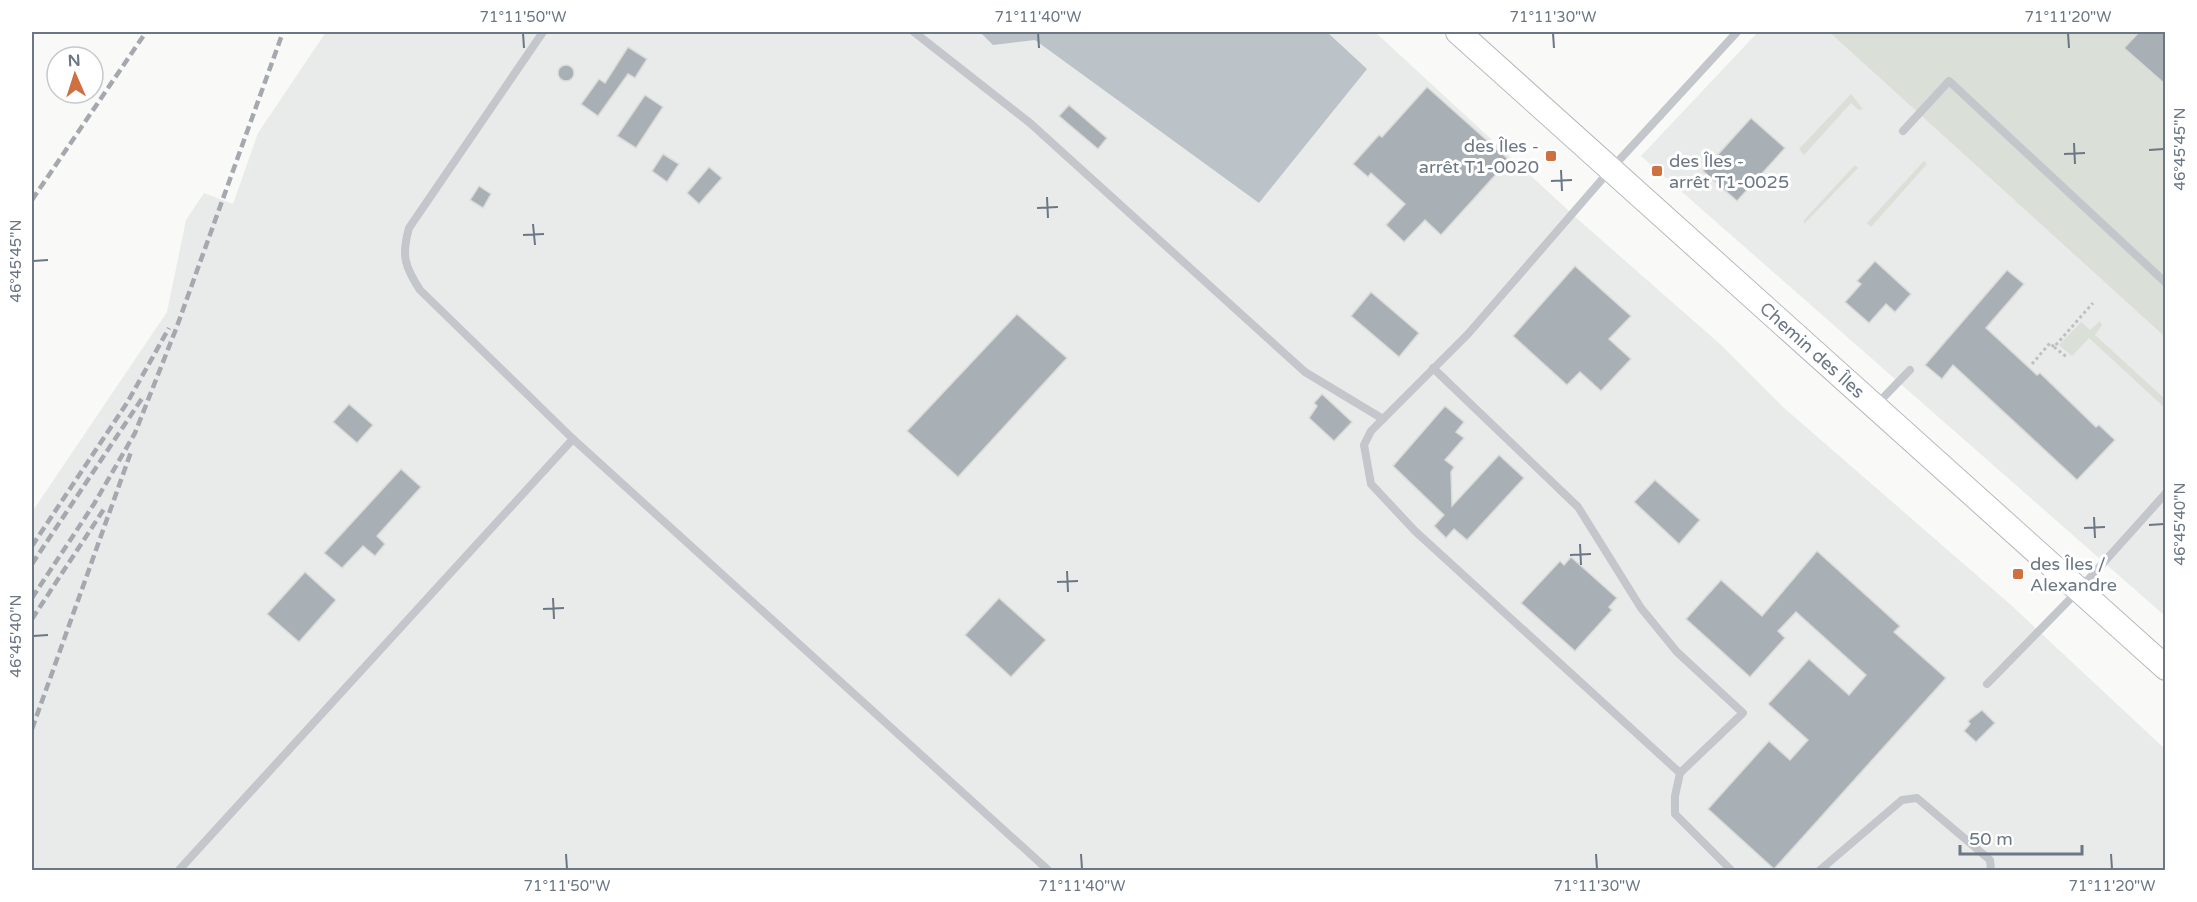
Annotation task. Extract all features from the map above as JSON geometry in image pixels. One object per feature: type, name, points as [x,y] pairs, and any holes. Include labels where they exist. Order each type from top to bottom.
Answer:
[{"type":"main road","name":"Chemin des Îles","points":[[1458,32],[2166,668]]},
{"type":"lane","points":[[543,32],[409,228],[405,244],[406,268],[420,290],[573,439],[1048,870]]},
{"type":"lane","points":[[914,32],[1030,123],[1305,372],[1383,419]]},
{"type":"lane","points":[[1680,773],[1415,531],[1371,484],[1365,463],[1364,445],[1371,431],[1468,334],[1611,169],[1737,32]]},
{"type":"lane","points":[[1903,131],[1949,81],[2166,283]]},
{"type":"lane","points":[[1434,369],[1578,507],[1648,617],[1677,652],[1743,713],[1680,773],[1675,796],[1675,814],[1707,850],[1731,870]]},
{"type":"lane","points":[[1875,407],[1910,370]]},
{"type":"lane","points":[[179,870],[573,439]]},
{"type":"lane","points":[[1988,684],[2078,591],[2166,493]]},
{"type":"lane","points":[[1820,870],[1902,800],[1917,798],[1990,860],[1991,870]]},
{"type":"path","points":[[2054,346],[2093,303]]},
{"type":"path","points":[[2032,364],[2050,344],[2068,358]]},
{"type":"shaded area","points":[[326,32],[1375,32],[1581,222],[1720,344],[1783,407],[2011,605],[2165,749],[2165,870],[32,870],[32,512],[167,312],[186,220],[204,193],[233,204],[258,133]]},
{"type":"shaded area","points":[[980,32],[1327,32],[1367,69],[1259,203],[1035,40],[993,45]]},
{"type":"shaded area","points":[[1758,32],[1829,32],[2165,337],[2165,616],[1641,156]]},
{"type":"shaded area","points":[[1829,32],[2165,32],[2165,337]]},
{"type":"shaded area","points":[[1851,94],[1863,109],[1859,110],[1851,103],[1804,155],[1799,149]]},
{"type":"shaded area","points":[[1924,161],[1927,164],[1871,227],[1867,223]]},
{"type":"shaded area","points":[[1855,165],[1858,168],[1804,224],[1804,220]]},
{"type":"shaded area","points":[[2100,321],[2102,325],[2095,335],[2165,399],[2165,408],[2089,338],[2072,356],[2059,345],[2081,322],[2090,330]]},
{"type":"building","points":[[2139,32],[2166,32],[2166,85],[2124,48]]},
{"type":"building","points":[[628,47],[647,59],[635,78],[628,74],[598,116],[581,104],[599,79],[605,83]]},
{"type":"building","points":[[566,65],[572,67],[574,73],[572,79],[566,81],[560,79],[558,73],[560,67]]},
{"type":"building","points":[[1427,87],[1509,160],[1441,235],[1425,220],[1404,242],[1386,225],[1405,204],[1371,173],[1368,177],[1353,164],[1379,135],[1382,137]]},
{"type":"building","points":[[645,95],[663,107],[636,148],[617,136]]},
{"type":"building","points":[[1069,105],[1107,138],[1098,149],[1059,116]]},
{"type":"building","points":[[1751,118],[1785,148],[1737,201],[1703,171]]},
{"type":"building","points":[[663,154],[679,164],[667,182],[652,171]]},
{"type":"building","points":[[709,167],[722,178],[699,204],[687,193]]},
{"type":"building","points":[[479,186],[491,194],[483,208],[470,200]]},
{"type":"building","points":[[1875,261],[1911,294],[1895,312],[1886,304],[1869,323],[1845,302],[1861,284],[1857,281]]},
{"type":"building","points":[[1575,266],[1631,316],[1609,339],[1631,359],[1601,391],[1580,372],[1567,385],[1513,336]]},
{"type":"building","points":[[2007,270],[2024,284],[1986,328],[2037,375],[2040,373],[2096,427],[2099,425],[2115,440],[2077,480],[1953,365],[1942,379],[1925,365]]},
{"type":"building","points":[[1371,292],[1419,333],[1399,357],[1351,316]]},
{"type":"building","points":[[1017,314],[1067,358],[958,477],[907,431]]},
{"type":"building","points":[[1322,394],[1352,422],[1334,441],[1309,418],[1317,406],[1314,403]]},
{"type":"building","points":[[349,404],[373,425],[357,443],[333,422]]},
{"type":"building","points":[[1445,406],[1464,422],[1456,432],[1464,438],[1445,460],[1454,467],[1451,472],[1452,506],[1499,455],[1524,478],[1467,540],[1454,529],[1446,538],[1434,526],[1444,515],[1393,466]]},
{"type":"building","points":[[401,469],[421,487],[377,536],[385,544],[375,556],[363,546],[342,568],[324,553]]},
{"type":"building","points":[[1655,480],[1700,520],[1679,544],[1634,502]]},
{"type":"building","points":[[1817,551],[1900,626],[1894,632],[1946,678],[1774,869],[1708,809],[1769,741],[1790,760],[1808,740],[1768,704],[1809,659],[1849,695],[1866,675],[1796,612],[1778,631],[1785,638],[1750,677],[1686,619],[1721,580],[1762,616]]},
{"type":"building","points":[[1571,557],[1617,598],[1609,607],[1612,610],[1575,651],[1521,603],[1560,561],[1564,565]]},
{"type":"building","points":[[305,572],[336,600],[299,642],[267,614]]},
{"type":"building","points":[[999,598],[1046,640],[1011,677],[965,635]]},
{"type":"building","points":[[1982,710],[1995,723],[1976,742],[1964,731],[1970,724],[1968,721]]},
{"type":"railway","points":[[32,200],[146,32]]},
{"type":"railway","points":[[32,598],[94,504],[135,433],[176,329],[283,32]]},
{"type":"railway","points":[[32,546],[127,403],[169,328]]},
{"type":"railway","points":[[32,564],[143,397]]},
{"type":"railway","points":[[32,729],[131,452]]},
{"type":"railway","points":[[32,619],[106,506]]},
{"type":"place","name":"des Îles - arrêt T1-0020","points":[[1551,156]]},
{"type":"place","name":"des Îles - arrêt T1-0025","points":[[1657,171]]},
{"type":"place","name":"des Îles / Alexandre","points":[[2018,574]]}]
